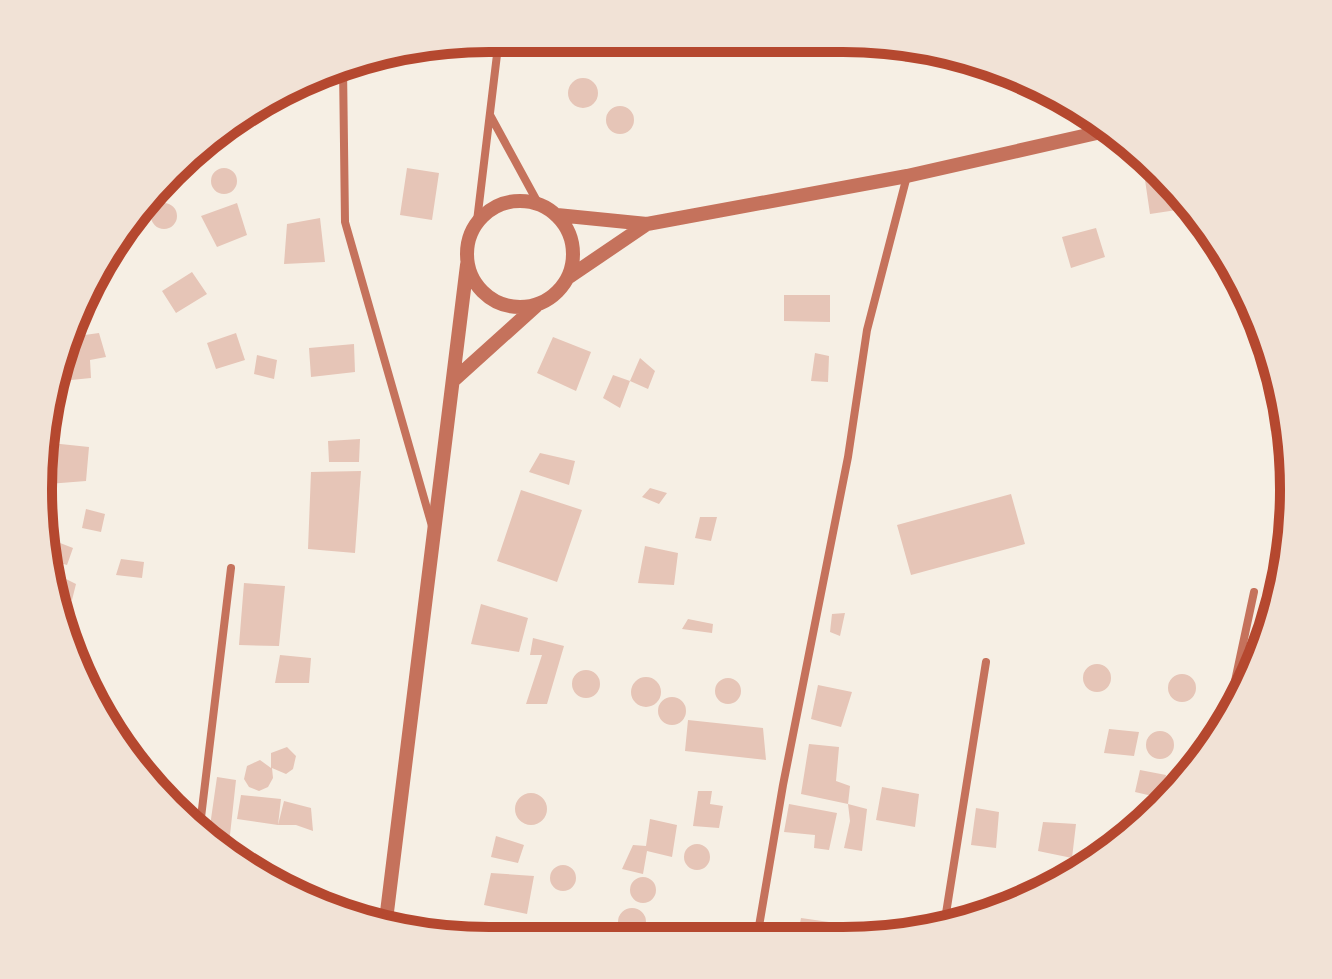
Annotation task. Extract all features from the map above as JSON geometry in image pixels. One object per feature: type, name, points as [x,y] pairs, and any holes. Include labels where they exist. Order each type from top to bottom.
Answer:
[{"type":"street","points":[[387,915],[455,379],[467,242],[477,221],[497,52]]},
{"type":"street","points":[[343,77],[345,222],[435,536]]},
{"type":"street","points":[[489,114],[538,203]]},
{"type":"street","points":[[557,215],[647,224],[907,176],[1096,133]]},
{"type":"street","points":[[759,927],[783,785],[848,457],[867,330],[907,176]]},
{"type":"street","points":[[477,221],[494,207],[516,200],[538,203],[557,215],[570,233],[574,255],[569,277]]},
{"type":"street","points":[[455,379],[536,306],[556,295],[569,277],[647,224]]},
{"type":"street","points":[[467,265],[476,285],[492,301],[513,308],[536,306]]},
{"type":"street","points":[[201,818],[231,568]]},
{"type":"street","points":[[1234,684],[1254,592]]},
{"type":"street","points":[[946,915],[986,662]]},
{"type":"building","points":[[904,57],[923,59],[905,62]]},
{"type":"building","points":[[583,78],[594,82],[598,93],[594,104],[583,108],[572,104],[568,93],[572,82]]},
{"type":"building","points":[[620,106],[630,110],[634,120],[630,130],[620,134],[610,130],[606,120],[610,110]]},
{"type":"building","points":[[224,168],[233,172],[237,181],[233,190],[224,194],[215,190],[211,181],[215,172]]},
{"type":"building","points":[[407,168],[439,173],[432,220],[400,215]]},
{"type":"building","points":[[1151,179],[1179,210],[1150,214],[1145,180]]},
{"type":"building","points":[[237,203],[247,235],[217,247],[201,216]]},
{"type":"building","points":[[159,204],[169,204],[176,211],[176,221],[169,228],[159,228],[152,221],[152,212]]},
{"type":"building","points":[[320,218],[325,262],[284,264],[287,224]]},
{"type":"building","points":[[1096,228],[1105,257],[1071,268],[1062,237]]},
{"type":"building","points":[[192,272],[207,294],[176,313],[162,291]]},
{"type":"building","points":[[784,295],[830,295],[830,322],[784,321]]},
{"type":"building","points":[[99,333],[106,357],[90,360],[91,378],[66,381],[75,349],[80,336]]},
{"type":"building","points":[[236,333],[245,360],[216,369],[207,343]]},
{"type":"building","points":[[553,337],[591,352],[576,391],[537,373]]},
{"type":"building","points":[[354,344],[355,372],[311,377],[309,348]]},
{"type":"building","points":[[815,353],[829,356],[828,382],[811,381]]},
{"type":"building","points":[[257,355],[277,360],[274,379],[254,374]]},
{"type":"building","points":[[640,358],[655,371],[648,389],[630,381]]},
{"type":"building","points":[[613,375],[630,381],[620,408],[603,398]]},
{"type":"building","points":[[360,439],[359,462],[329,462],[328,441]]},
{"type":"building","points":[[55,443],[89,447],[86,481],[52,484]]},
{"type":"building","points":[[540,453],[575,461],[569,485],[529,472]]},
{"type":"building","points":[[361,471],[355,553],[308,549],[311,472]]},
{"type":"building","points":[[650,488],[667,493],[659,504],[642,497]]},
{"type":"building","points":[[521,490],[582,510],[557,582],[497,561]]},
{"type":"building","points":[[1011,494],[1025,544],[911,575],[897,525]]},
{"type":"building","points":[[86,509],[105,514],[101,532],[82,528]]},
{"type":"building","points":[[700,517],[717,517],[711,541],[695,538]]},
{"type":"building","points":[[55,541],[73,548],[67,565],[58,562]]},
{"type":"building","points":[[645,546],[678,553],[674,585],[638,583]]},
{"type":"building","points":[[121,559],[144,562],[142,578],[116,575]]},
{"type":"building","points":[[60,576],[76,584],[72,600],[66,598]]},
{"type":"building","points":[[244,583],[285,586],[279,646],[239,645]]},
{"type":"building","points":[[481,604],[528,618],[519,652],[471,644]]},
{"type":"building","points":[[845,613],[840,636],[830,632],[832,614]]},
{"type":"building","points":[[688,619],[713,624],[712,633],[682,629]]},
{"type":"building","points":[[533,638],[564,646],[547,704],[526,704],[542,655],[530,655]]},
{"type":"building","points":[[280,655],[311,658],[309,683],[275,683]]},
{"type":"building","points":[[1097,664],[1107,668],[1111,678],[1107,688],[1097,692],[1087,688],[1083,678],[1087,668]]},
{"type":"building","points":[[586,670],[596,674],[600,684],[596,694],[586,698],[576,694],[572,684],[576,674]]},
{"type":"building","points":[[1182,674],[1192,678],[1196,688],[1192,698],[1182,702],[1172,698],[1168,688],[1172,678]]},
{"type":"building","points":[[646,677],[652,678],[660,686],[660,698],[652,706],[646,707],[640,706],[632,698],[631,692],[632,686],[640,678]]},
{"type":"building","points":[[728,678],[737,682],[741,691],[737,700],[728,704],[719,700],[715,691],[719,682]]},
{"type":"building","points":[[818,685],[852,692],[841,727],[811,719]]},
{"type":"building","points":[[672,697],[682,701],[686,711],[682,721],[672,725],[662,721],[658,711],[662,701]]},
{"type":"building","points":[[688,720],[763,728],[766,760],[685,751]]},
{"type":"building","points":[[1109,729],[1139,732],[1134,756],[1104,753]]},
{"type":"building","points":[[1160,731],[1170,735],[1174,745],[1170,755],[1160,759],[1150,755],[1146,745],[1150,735]]},
{"type":"building","points":[[809,744],[839,747],[836,781],[850,786],[848,804],[801,794]]},
{"type":"building","points":[[287,747],[296,756],[293,769],[286,774],[272,768],[273,778],[268,787],[259,791],[249,787],[244,779],[247,766],[260,760],[271,768],[271,753]]},
{"type":"building","points":[[1140,770],[1166,775],[1164,786],[1154,796],[1135,792]]},
{"type":"building","points":[[217,777],[236,780],[229,841],[210,826]]},
{"type":"building","points":[[882,787],[919,794],[915,827],[876,820]]},
{"type":"building","points":[[698,791],[712,791],[710,804],[723,806],[719,828],[693,826]]},
{"type":"building","points":[[531,793],[542,798],[547,809],[542,820],[531,825],[520,820],[515,809],[520,798]]},
{"type":"building","points":[[241,795],[281,799],[278,825],[237,819]]},
{"type":"building","points":[[284,801],[311,808],[313,831],[296,825],[278,825]]},
{"type":"building","points":[[789,804],[837,813],[829,850],[814,848],[815,835],[784,832]]},
{"type":"building","points":[[848,804],[867,809],[862,851],[844,848],[850,821]]},
{"type":"building","points":[[976,808],[999,812],[996,848],[971,845]]},
{"type":"building","points":[[650,819],[677,825],[672,857],[647,851],[643,874],[622,869],[633,845],[646,846]]},
{"type":"building","points":[[1043,822],[1076,824],[1072,858],[1038,851]]},
{"type":"building","points":[[496,836],[524,845],[518,863],[491,857]]},
{"type":"building","points":[[697,844],[707,847],[710,857],[707,867],[697,870],[687,867],[684,857],[687,847]]},
{"type":"building","points":[[563,865],[572,869],[576,878],[572,887],[563,891],[554,887],[550,878],[554,869]]},
{"type":"building","points":[[491,873],[534,876],[527,914],[484,905]]},
{"type":"building","points":[[643,877],[652,881],[656,890],[652,899],[643,903],[634,899],[630,890],[634,881]]},
{"type":"building","points":[[627,909],[637,909],[645,917],[645,927],[619,927],[619,917]]},
{"type":"building","points":[[801,918],[836,923],[835,927],[799,927]]}]
